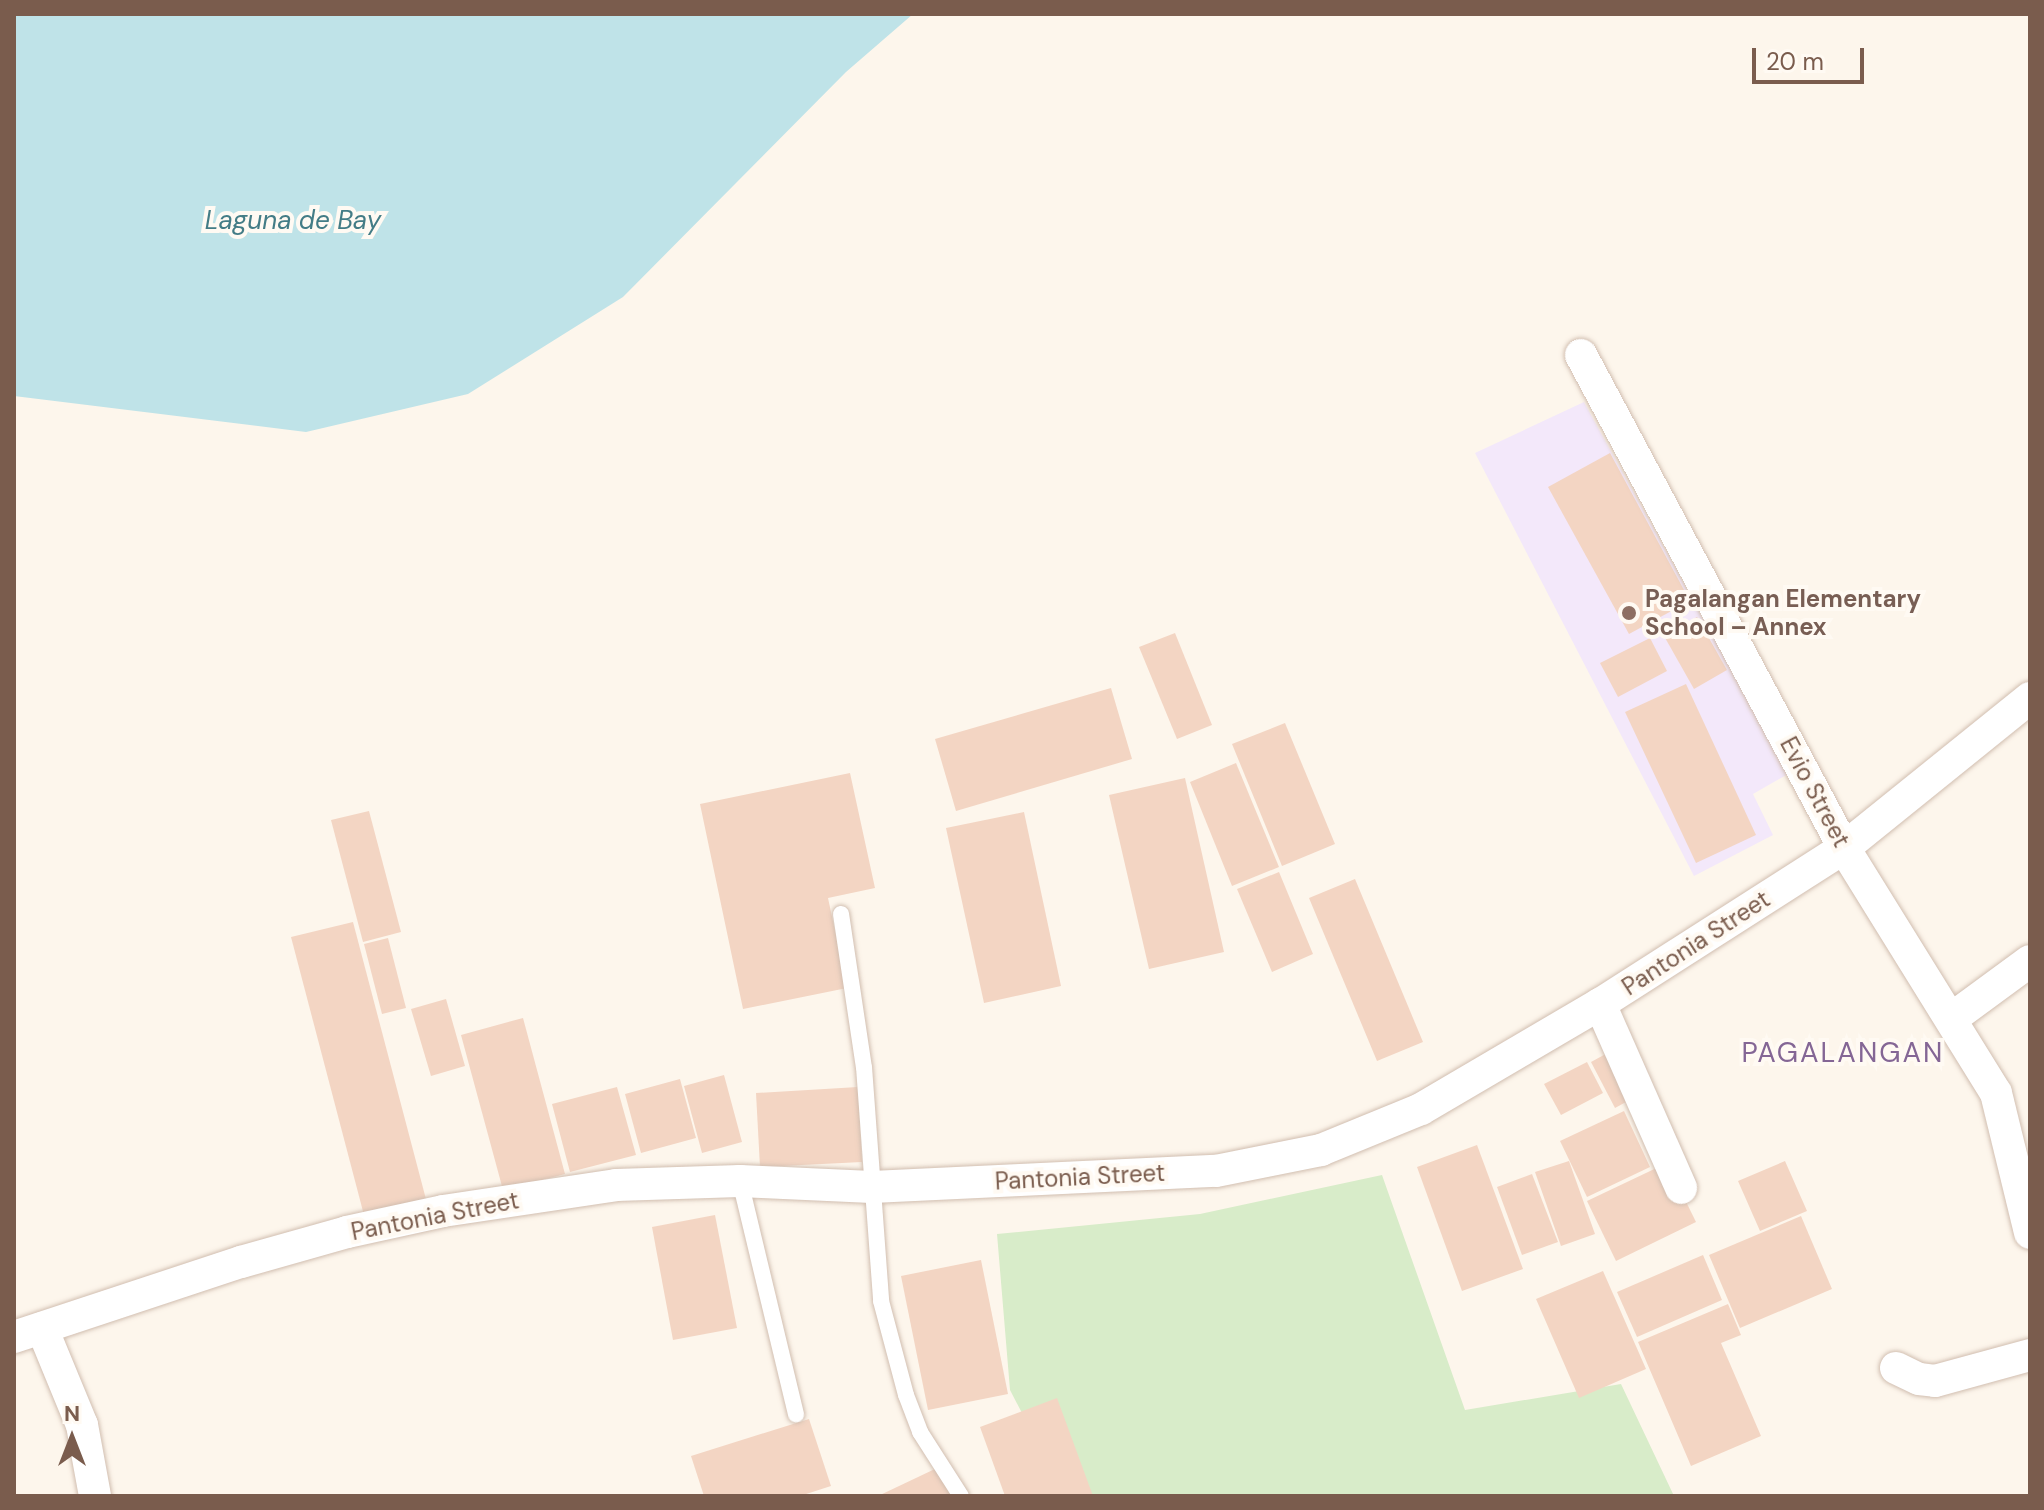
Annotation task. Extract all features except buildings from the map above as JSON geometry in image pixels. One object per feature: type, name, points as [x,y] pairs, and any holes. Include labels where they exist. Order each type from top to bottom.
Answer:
[{"type":"street","name":"Evio Street","points":[[1581,355],[1844,848],[1996,1093],[2030,1233]]},
{"type":"street","name":"Pantonia Street","points":[[28,1332],[271,1253],[347,1232],[443,1211],[616,1185],[740,1181],[872,1187],[1216,1171],[1321,1150],[1421,1109],[1600,1004],[1844,848],[2030,698]]},
{"type":"street","points":[[1951,1019],[2030,961]]},
{"type":"street","points":[[1600,1004],[1681,1188]]},
{"type":"street","points":[[28,1332],[82,1425],[95,1496]]},
{"type":"street","points":[[1896,1368],[1919,1379],[1935,1381],[2030,1355]]},
{"type":"lane","points":[[841,914],[864,1067],[881,1301],[906,1395],[920,1432],[961,1496]]},
{"type":"lane","points":[[740,1181],[796,1414]]},
{"type":"shaded area","name":"Pagalangan Elementary School – Annex","points":[[1584,402],[1788,774],[1753,794],[1773,835],[1694,876],[1475,453]]},
{"type":"green space","points":[[1382,1175],[1465,1410],[1621,1384],[1674,1496],[1065,1496],[1010,1390],[997,1234],[1200,1214]]},
{"type":"water","name":"Laguna de Bay","points":[[14,14],[913,14],[846,72],[623,297],[468,394],[306,432],[14,396]]},
{"type":"place","name":"Pagalangan Elementary School – Annex","points":[[1629,613]]},
{"type":"district","name":"PAGALANGAN","points":[[1843,1053]]}]
